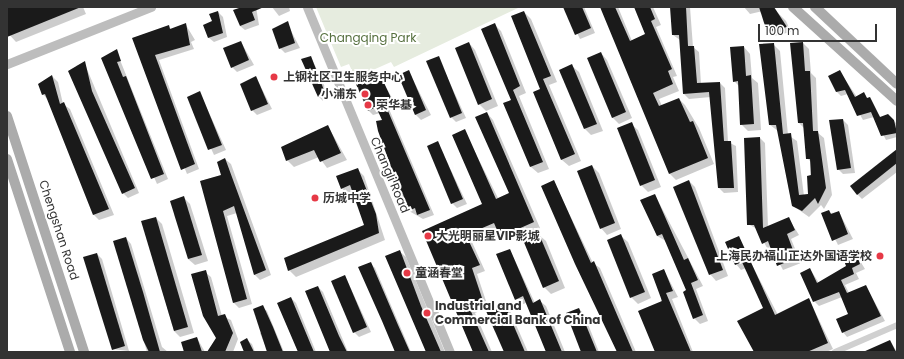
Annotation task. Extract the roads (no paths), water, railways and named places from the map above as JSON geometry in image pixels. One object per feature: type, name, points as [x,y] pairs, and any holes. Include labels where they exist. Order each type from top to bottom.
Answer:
[{"type":"main road","points":[[793,7],[897,101]]},
{"type":"main road","points":[[815,7],[897,84]]},
{"type":"main road","name":"Chengshan Road","points":[[7,116],[84,352]]},
{"type":"main road","name":"Chengshan Road","points":[[7,158],[70,352]]},
{"type":"street","points":[[7,64],[152,7]]},
{"type":"street","name":"Changli Road","points":[[307,7],[450,352]]},
{"type":"street","points":[[834,352],[897,325]]},
{"type":"place","name":"上钢社区卫生服务中心","points":[[274,77]]},
{"type":"place","name":"小浦东","points":[[365,94]]},
{"type":"place","name":"荣华基","points":[[368,105]]},
{"type":"place","name":"历城中学","points":[[315,198]]},
{"type":"place","name":"大光明丽星VIP影城","points":[[428,236]]},
{"type":"place","name":"上海民办福山正达外国语学校","points":[[880,256]]},
{"type":"place","name":"童涵春堂","points":[[407,273]]},
{"type":"place","name":"Industrial and Commercial Bank of China","points":[[427,313]]},
{"type":"park label","name":"Changqing Park","points":[[368,38]]}]
